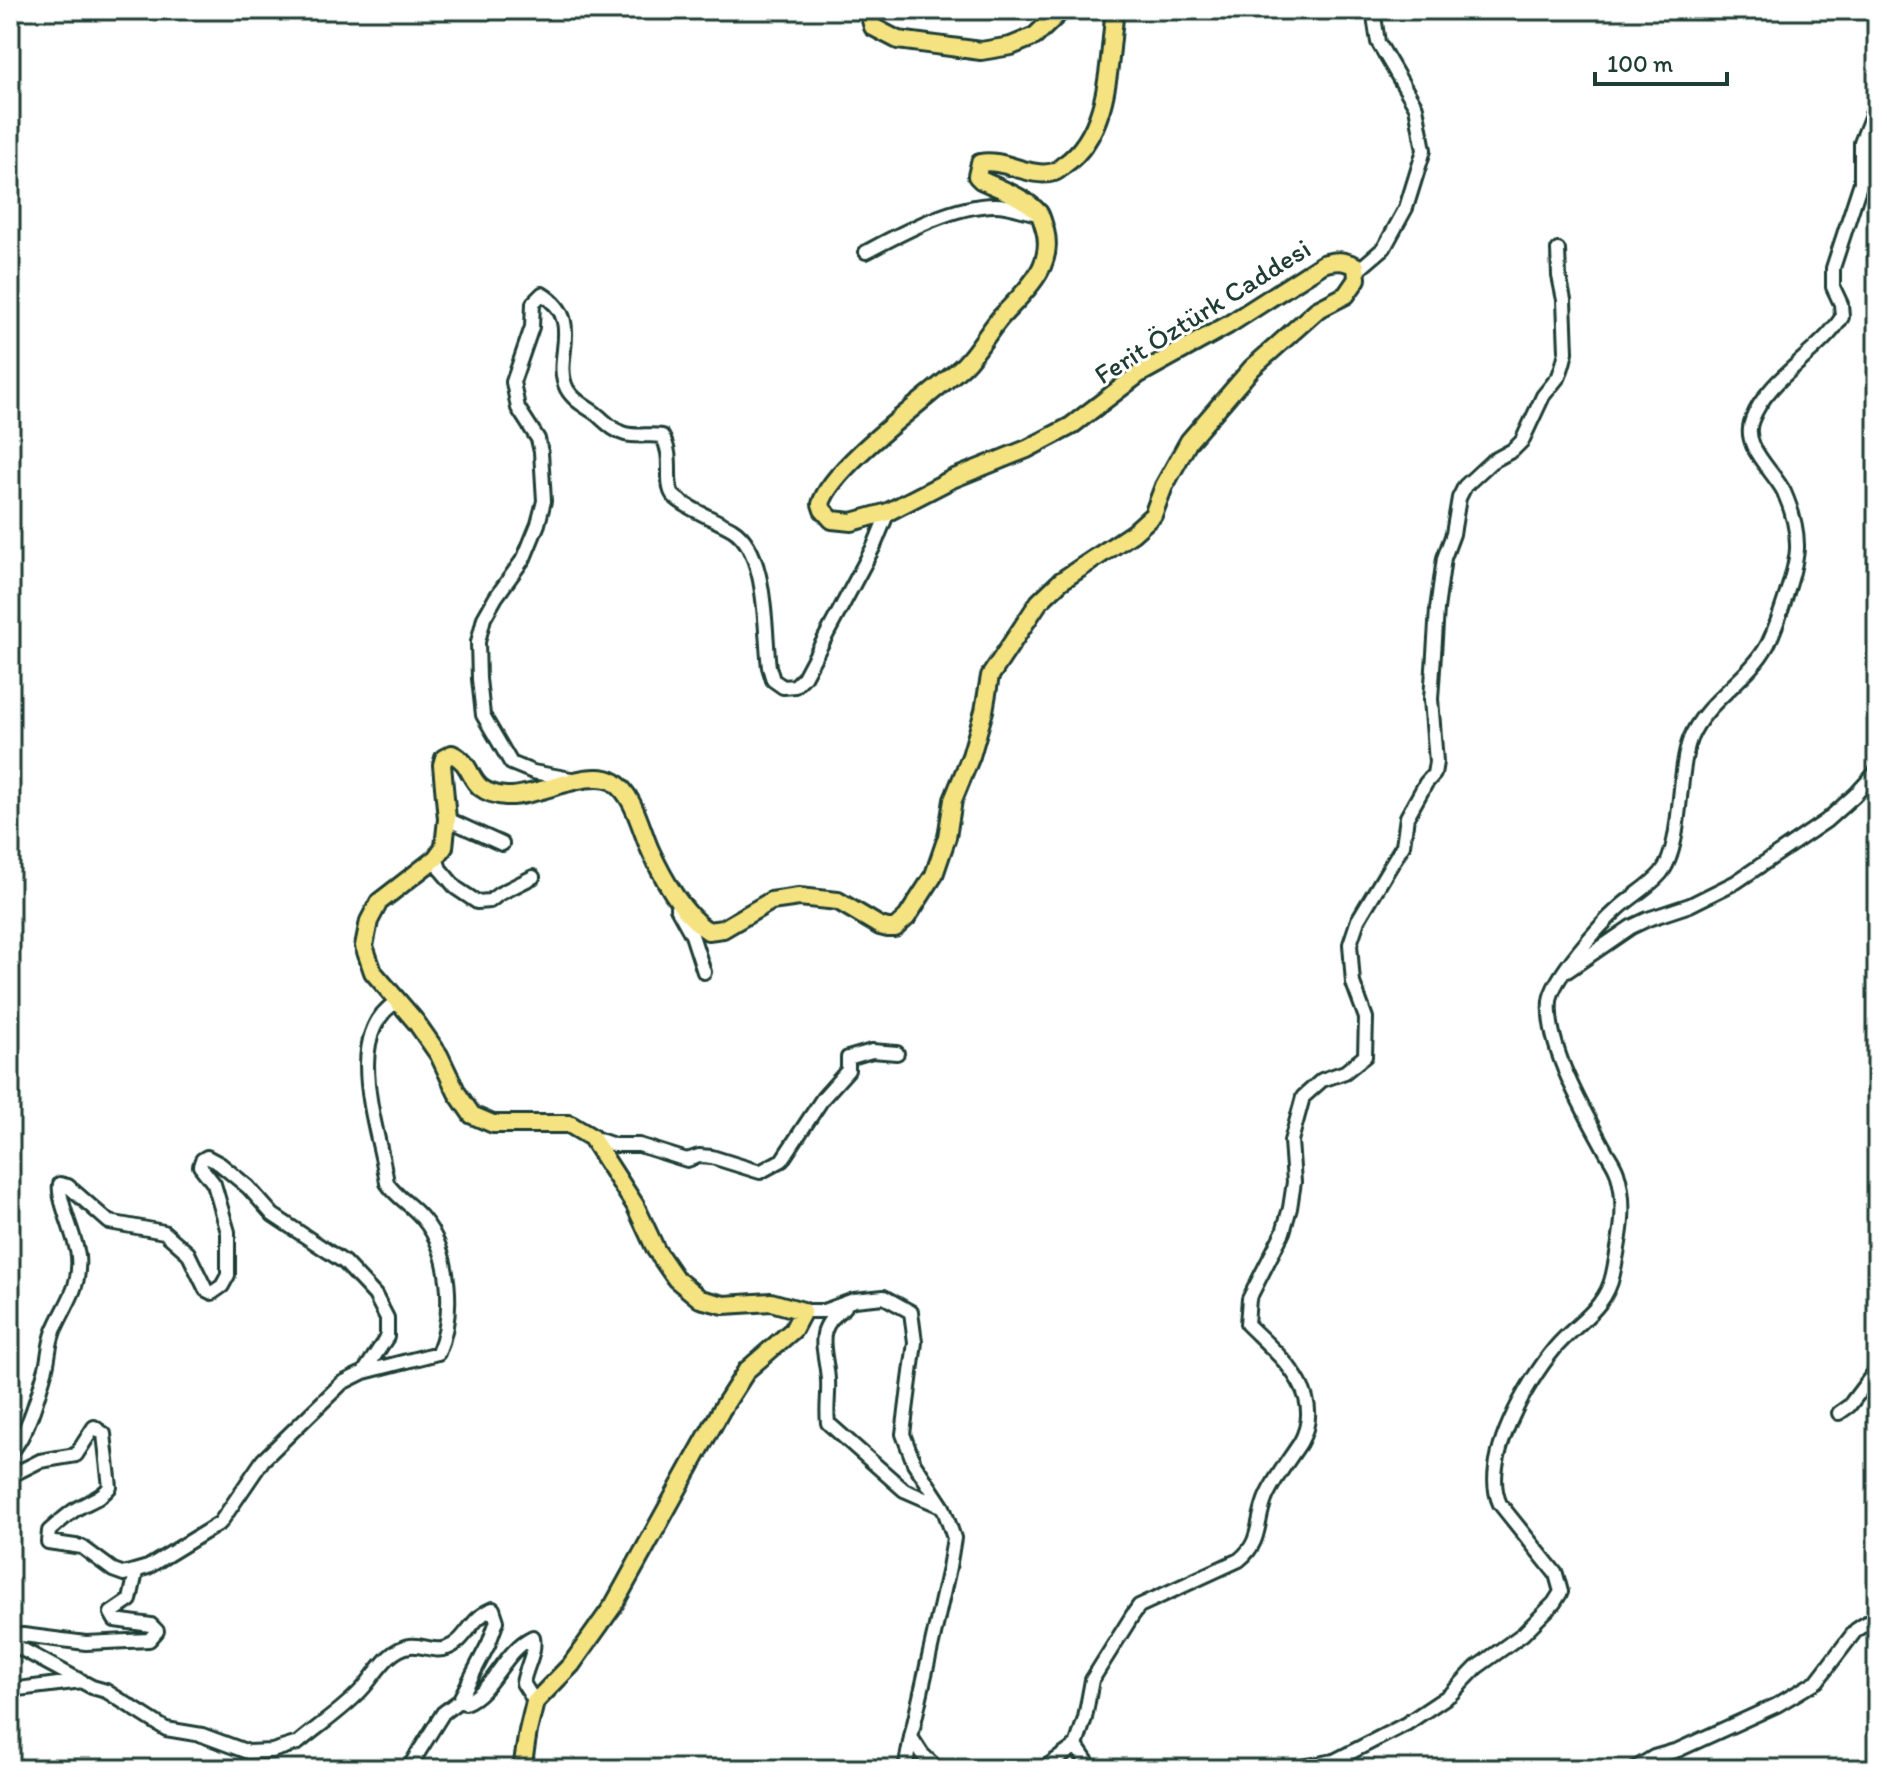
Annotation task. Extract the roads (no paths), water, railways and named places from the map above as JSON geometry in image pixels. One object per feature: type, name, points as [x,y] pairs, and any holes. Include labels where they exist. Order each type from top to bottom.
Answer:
[{"type":"main road","points":[[868,10],[873,27],[898,40],[981,51],[1011,46],[1035,36],[1062,10]]},
{"type":"main road","points":[[1041,215],[1026,202],[981,180],[977,176],[978,167],[980,163],[991,161],[1031,171],[1054,172],[1076,156],[1097,125],[1115,10]]},
{"type":"main road","name":"Ferit Öztürk Caddesi","points":[[583,779],[606,779],[624,792],[671,890],[708,931],[723,929],[771,901],[799,897],[838,901],[880,926],[895,928],[907,917],[934,875],[947,837],[953,800],[971,756],[984,711],[990,676],[1039,602],[1061,581],[1133,533],[1153,515],[1164,486],[1189,441],[1252,368],[1317,310],[1346,295],[1357,279],[1356,266],[1346,261],[1323,264],[1228,325],[1139,374],[1071,426],[1027,449],[952,479],[888,512],[840,523],[826,516],[821,504],[828,489],[849,465],[968,361],[995,324],[1034,280],[1046,262],[1048,243],[1041,215]]},
{"type":"main road","points":[[522,1769],[535,1702],[571,1665],[613,1606],[722,1409],[747,1370],[793,1330],[803,1311],[771,1302],[724,1305],[700,1299],[676,1279],[656,1250],[635,1205],[591,1137],[569,1124],[493,1124],[472,1115],[457,1093],[439,1055],[373,972],[364,946],[369,921],[379,902],[436,858],[444,847],[447,819],[442,765],[448,754],[461,759],[474,783],[489,794],[511,796],[550,790],[583,779]]},
{"type":"street","points":[[1356,272],[1384,248],[1406,208],[1424,150],[1416,107],[1378,42],[1373,10]]},
{"type":"street","points":[[1291,1769],[1334,1761],[1406,1724],[1451,1694],[1477,1667],[1523,1634],[1561,1592],[1556,1574],[1504,1509],[1495,1492],[1496,1466],[1503,1441],[1527,1389],[1556,1347],[1593,1314],[1610,1288],[1623,1220],[1615,1169],[1572,1086],[1551,1026],[1551,994],[1572,960],[1614,913],[1665,867],[1691,737],[1700,721],[1758,658],[1776,624],[1796,560],[1796,533],[1785,496],[1754,446],[1749,428],[1753,415],[1776,385],[1804,360],[1842,317],[1841,304],[1833,287],[1833,268],[1861,182],[1861,143],[1877,102]]},
{"type":"street","points":[[866,252],[933,220],[981,206],[1006,206],[1041,215]]},
{"type":"street","points":[[1043,1769],[1076,1746],[1092,1680],[1139,1606],[1248,1553],[1256,1542],[1258,1517],[1268,1493],[1306,1428],[1306,1402],[1298,1377],[1275,1349],[1247,1324],[1249,1299],[1287,1220],[1294,1182],[1291,1141],[1303,1097],[1322,1080],[1345,1072],[1365,1056],[1366,1018],[1350,970],[1350,944],[1358,920],[1403,845],[1407,817],[1434,774],[1436,762],[1431,699],[1437,609],[1441,571],[1453,534],[1459,498],[1465,486],[1491,462],[1513,450],[1522,441],[1537,407],[1559,376],[1563,364],[1566,352],[1564,300],[1558,250]]},
{"type":"street","points":[[583,779],[545,774],[511,763],[483,715],[479,679],[478,642],[484,618],[524,558],[544,501],[538,439],[518,408],[513,382],[532,327],[533,303],[542,294],[553,301],[565,323],[564,374],[572,396],[625,434],[662,436],[669,447],[669,485],[672,494],[738,533],[747,542],[759,577],[769,667],[773,680],[783,687],[795,686],[804,677],[874,546],[888,512]]},
{"type":"street","points":[[1564,973],[1631,927],[1690,905],[1736,882],[1826,821],[1877,771]]},
{"type":"street","points":[[447,819],[502,844]]},
{"type":"street","points":[[436,858],[440,869],[456,888],[477,902],[490,901],[533,877]]},
{"type":"street","points":[[671,890],[692,935],[704,972]]},
{"type":"street","points":[[10,1476],[40,1461],[76,1455],[94,1427],[104,1434],[110,1487],[102,1496],[80,1506],[49,1531],[48,1542],[82,1547],[113,1570],[124,1574],[136,1572],[220,1523],[263,1460],[342,1383],[364,1372],[438,1353],[447,1316],[448,1277],[436,1241],[423,1218],[394,1194],[387,1183],[373,1121],[367,1069],[367,1044],[387,1007],[398,1001]]},
{"type":"street","points":[[591,1137],[614,1145],[639,1145],[687,1160],[699,1156],[712,1157],[760,1172],[782,1160],[830,1088],[848,1070],[848,1058],[872,1051],[897,1053]]},
{"type":"street","points":[[10,1453],[22,1436],[45,1369],[53,1333],[70,1303],[77,1278],[78,1254],[59,1190],[60,1184],[68,1186],[109,1222],[164,1232],[188,1253],[206,1290],[212,1293],[218,1290],[228,1275],[228,1232],[214,1184],[200,1166],[207,1157],[220,1164],[248,1187],[273,1215],[344,1262],[379,1301],[387,1318],[387,1337],[364,1372]]},
{"type":"street","points":[[803,1311],[824,1311],[854,1300],[884,1297],[911,1312],[915,1342],[903,1434],[914,1463],[943,1507],[954,1538],[905,1769]]},
{"type":"street","points":[[854,1300],[834,1315],[823,1336],[822,1349],[828,1373],[828,1423],[904,1490],[943,1507]]},
{"type":"street","points":[[1839,1413],[1849,1406],[1877,1369]]},
{"type":"street","points":[[136,1572],[130,1600],[111,1613],[115,1620],[151,1625],[157,1631],[149,1640],[86,1643],[10,1636],[16,1646],[106,1691],[166,1729],[202,1735],[248,1752],[272,1751],[298,1743],[364,1687],[387,1658],[410,1646],[446,1649],[481,1613],[493,1609],[497,1621],[489,1643],[459,1701],[443,1713],[408,1769]]},
{"type":"street","points":[[1634,1769],[1654,1757],[1678,1750],[1777,1705],[1817,1681],[1856,1630],[1877,1616]]},
{"type":"street","points":[[459,1701],[465,1703],[476,1699],[513,1651],[533,1637],[535,1648],[523,1683],[535,1702]]},
{"type":"street","points":[[1877,1663],[1877,1674]]},
{"type":"street","points":[[10,1690],[82,1681]]},
{"type":"street","points":[[911,1737],[922,1754],[938,1769]]},
{"type":"street","points":[[1076,1746],[1092,1769]]}]
